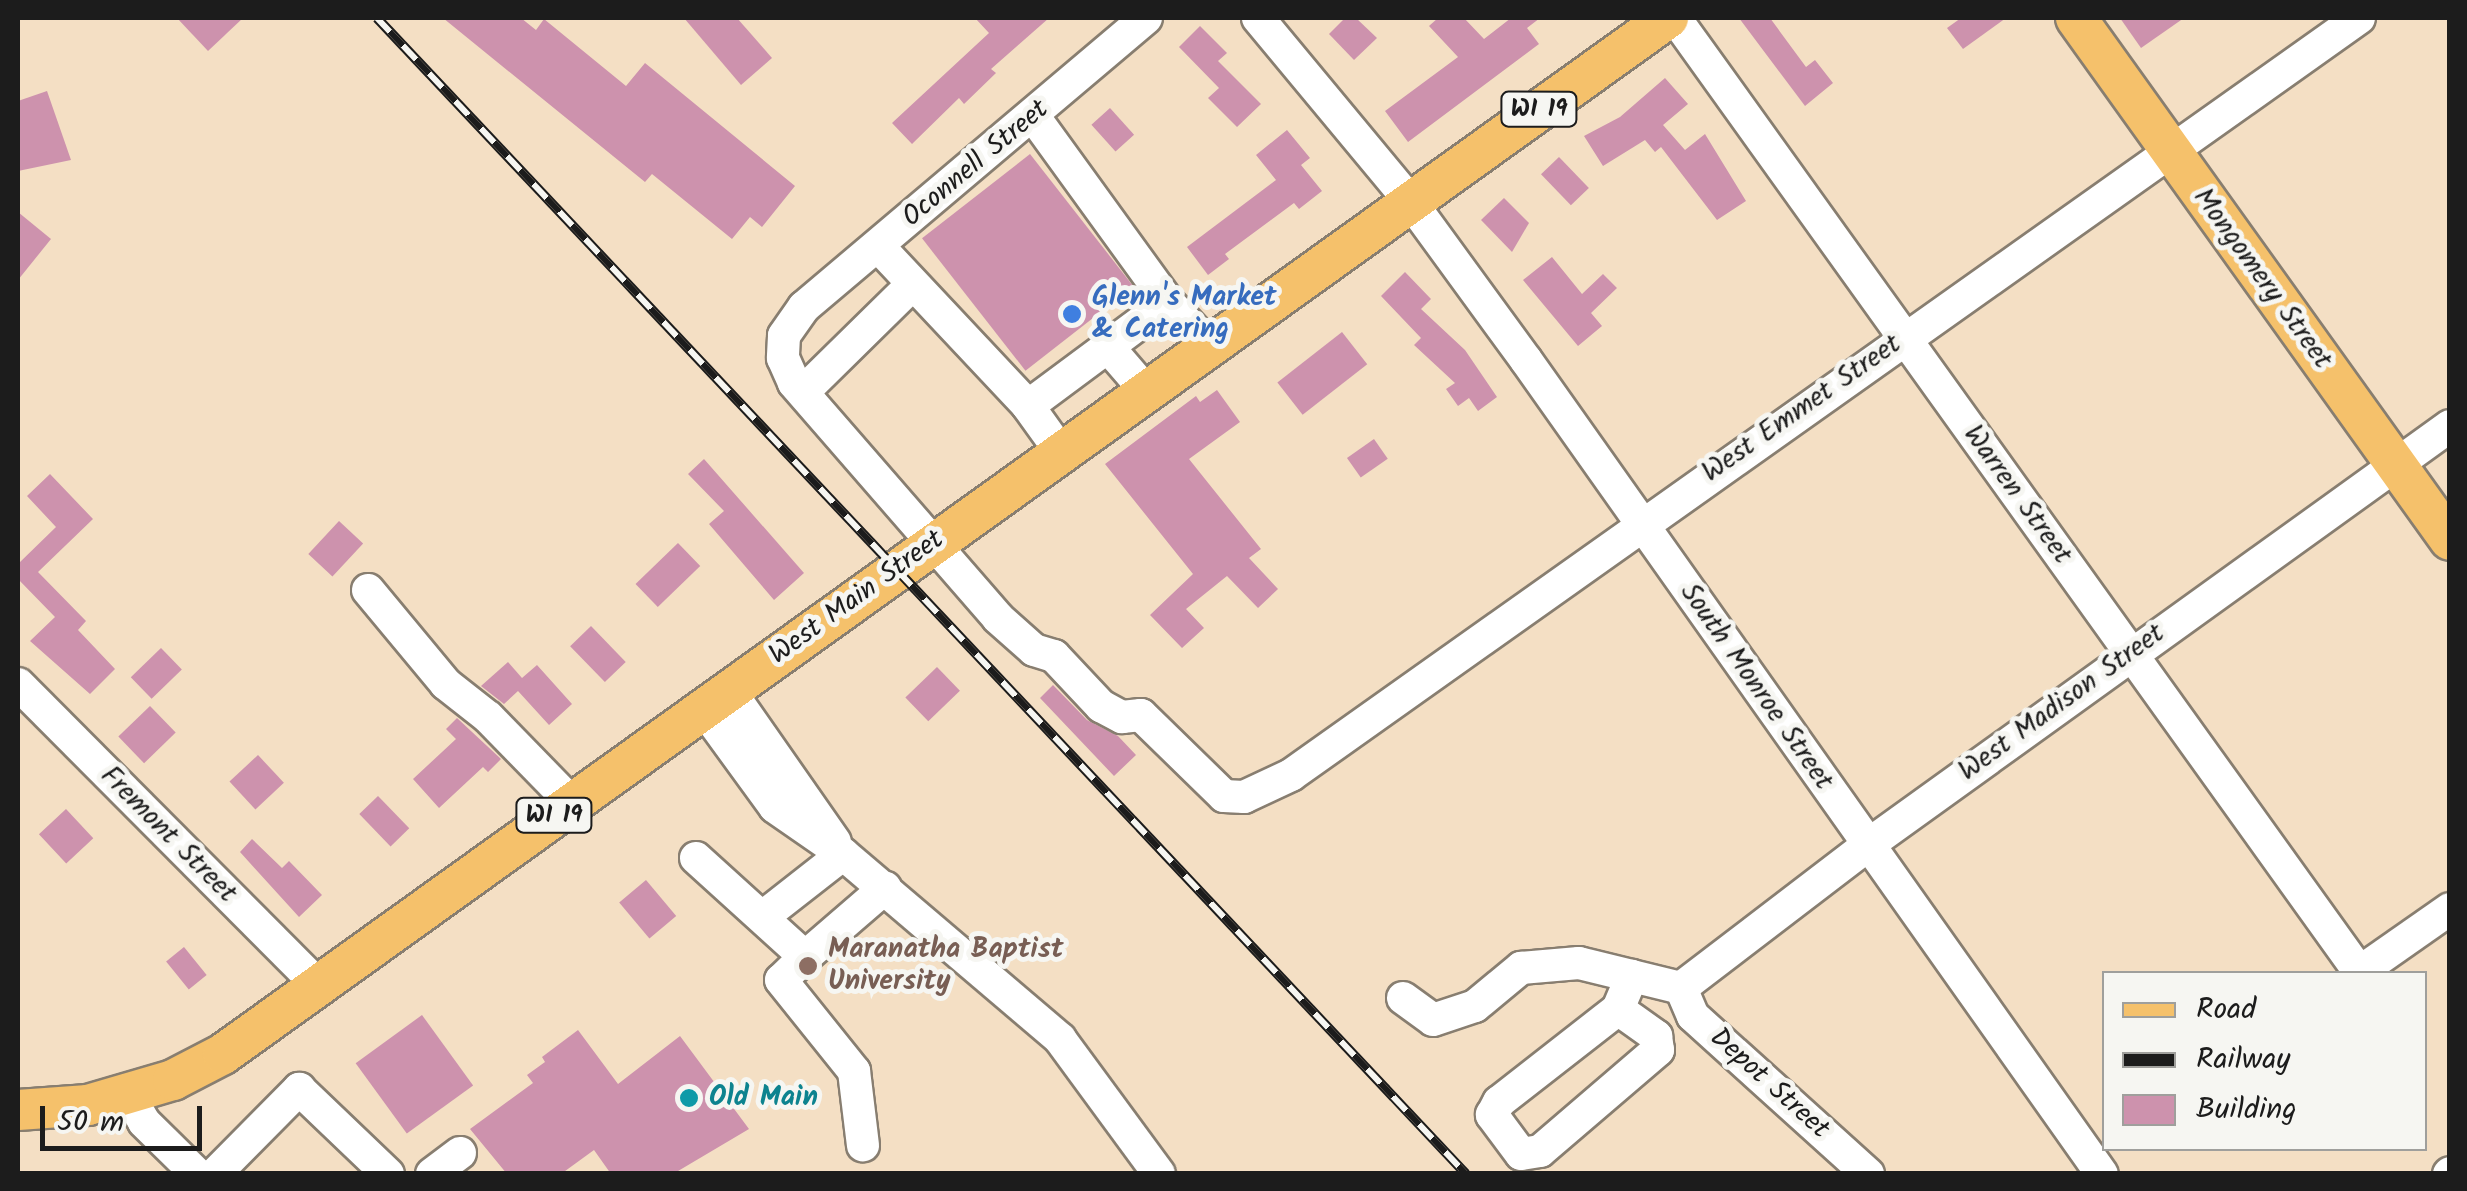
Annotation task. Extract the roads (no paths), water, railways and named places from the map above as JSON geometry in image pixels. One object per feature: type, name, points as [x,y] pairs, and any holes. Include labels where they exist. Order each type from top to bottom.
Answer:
[{"type":"main road","name":"West Main Street","points":[[18,1110],[88,1105],[128,1094],[223,1054],[1410,201],[1671,18]]},
{"type":"main road","name":"Mongomery Street","points":[[2076,18],[2450,540]]},
{"type":"street","name":"Oconnell Street","points":[[803,392],[783,358],[784,336],[804,306],[1034,117],[1146,18]]},
{"type":"street","name":"South Monroe Street","points":[[1258,18],[1410,201],[2097,1164]]},
{"type":"street","name":"Warren Street","points":[[1671,18],[2358,971]]},
{"type":"street","name":"West Emmet Street","points":[[937,541],[968,585],[1034,650],[1054,656],[1101,706],[1122,716],[1141,715],[1224,796],[1244,797],[1291,775],[2359,18]]},
{"type":"street","points":[[1034,117],[1168,302],[1209,346]]},
{"type":"street","points":[[878,246],[911,286],[1028,406],[1061,452]]},
{"type":"street","points":[[911,286],[803,392],[937,541]]},
{"type":"street","points":[[1028,406],[1168,302]]},
{"type":"street","points":[[1108,347],[1146,392]]},
{"type":"street","name":"West Madison Street","points":[[1681,988],[1868,844],[2450,426]]},
{"type":"street","points":[[368,590],[446,684],[488,716],[572,803]]},
{"type":"street","name":"Fremont Street","points":[[18,684],[319,986]]},
{"type":"street","points":[[716,698],[844,854],[1060,1039],[1159,1174]]},
{"type":"street","points":[[764,916],[844,854]]},
{"type":"street","points":[[696,858],[805,957]]},
{"type":"street","points":[[863,1145],[854,1071],[780,980],[885,888]]},
{"type":"street","points":[[2362,971],[2450,909]]},
{"type":"street","points":[[1403,998],[1433,1020],[1476,1006],[1521,968],[1579,962],[1681,988]]},
{"type":"street","points":[[1618,1009],[1656,1036],[1658,1050],[1540,1152],[1520,1154],[1492,1115],[1499,1102],[1618,1009],[1632,976]]},
{"type":"street","name":"Depot Street","points":[[1681,988],[1693,1016],[1868,1174]]},
{"type":"street","points":[[215,1174],[299,1089],[388,1174]]},
{"type":"street","points":[[128,1094],[179,1168]]},
{"type":"street","points":[[432,1174],[460,1153]]},
{"type":"railway","points":[[377,18],[1466,1174]]},
{"type":"place","name":"Glenn's Market & Catering","points":[[1072,314]]},
{"type":"place","name":"Maranatha Baptist University","points":[[808,966]]},
{"type":"place","name":"Old Main","points":[[689,1098]]}]
